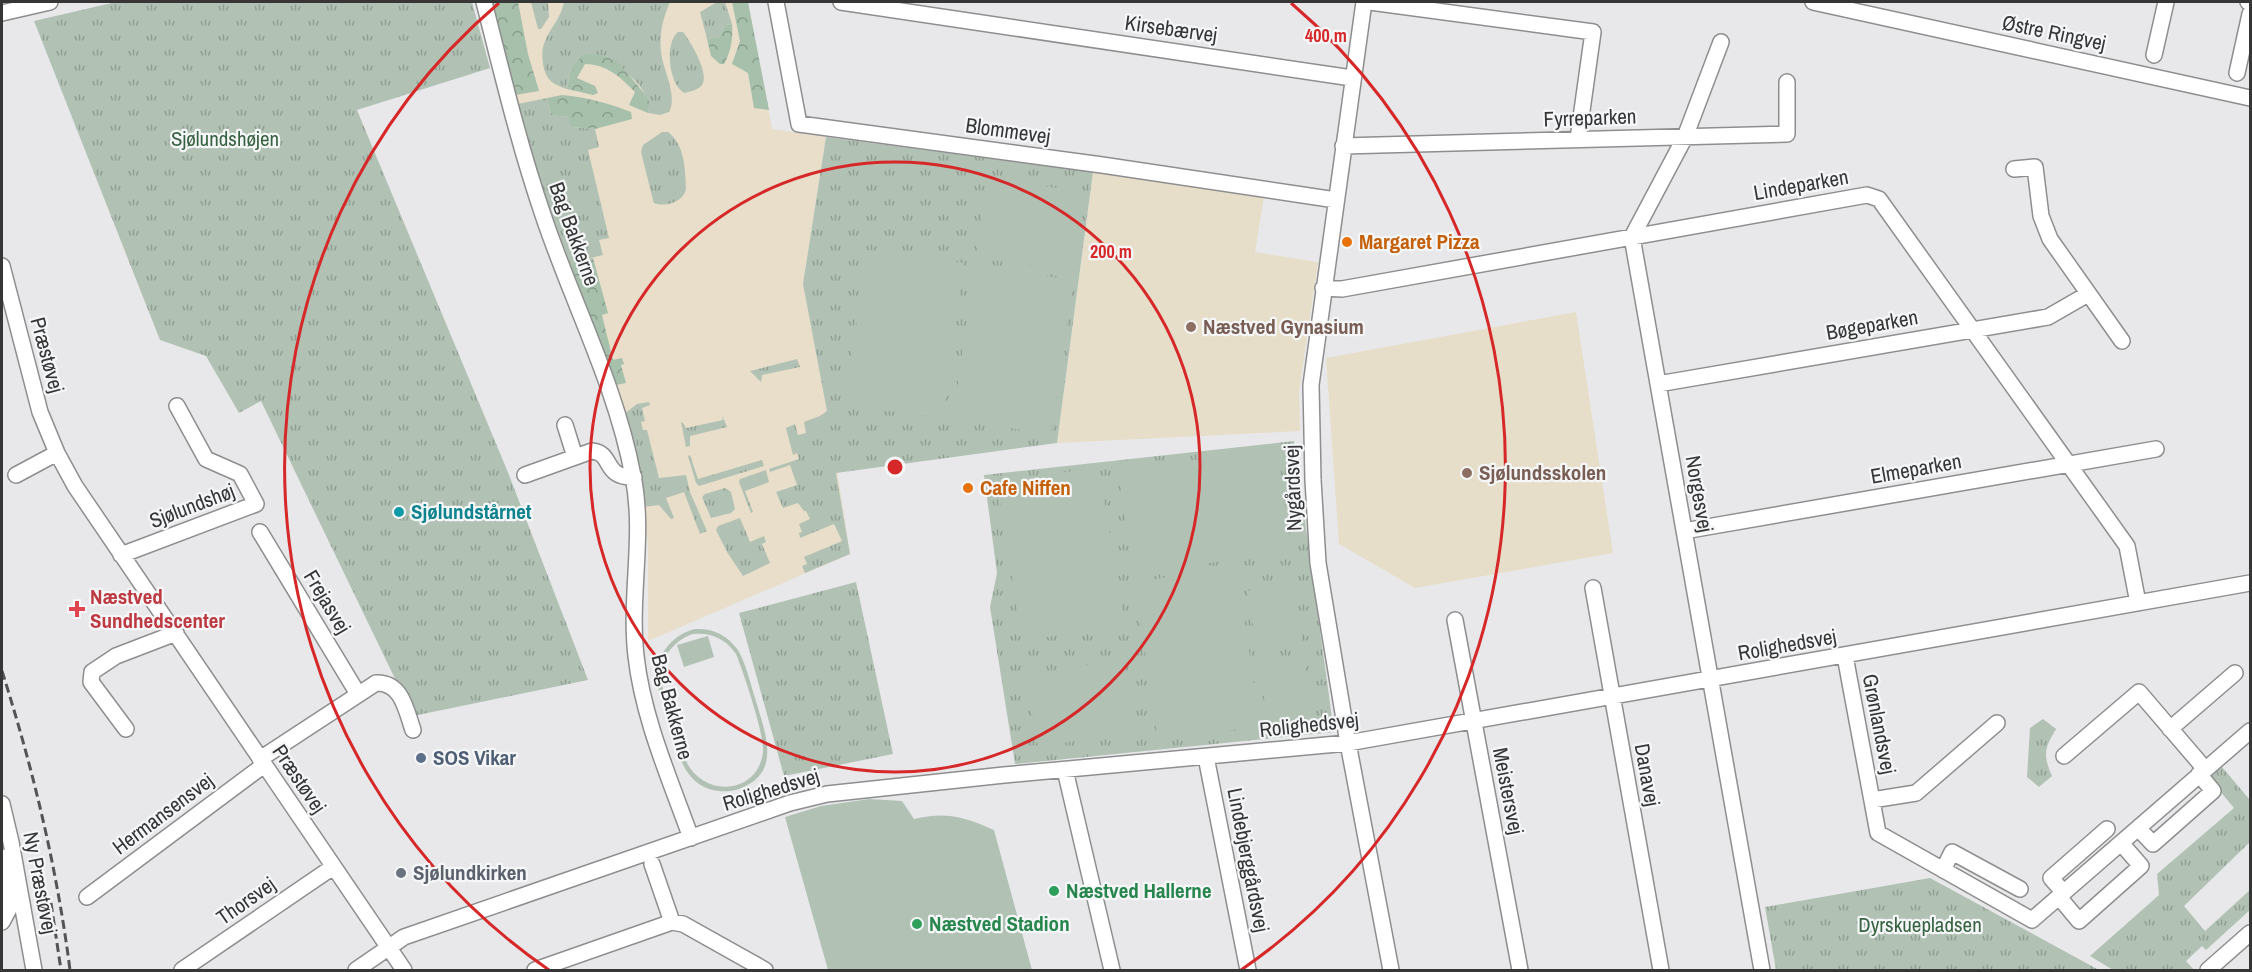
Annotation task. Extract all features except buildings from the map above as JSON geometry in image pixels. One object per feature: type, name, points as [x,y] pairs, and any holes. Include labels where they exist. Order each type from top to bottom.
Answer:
[{"type":"street","points":[[2,13],[50,2]]},
{"type":"street","name":"Bag Bakkerne","points":[[484,2],[511,107],[543,215],[599,363],[622,431],[634,477],[638,523],[634,630],[636,658],[650,720],[691,838]]},
{"type":"street","name":"Blommevej","points":[[776,2],[799,124],[1336,200]]},
{"type":"street","name":"Kirsebærvej","points":[[841,2],[1353,78]]},
{"type":"street","name":"Nygårdsvej","points":[[1364,2],[1311,385],[1314,529],[1348,743],[1391,970]]},
{"type":"street","points":[[1371,2],[1593,32],[1578,140]]},
{"type":"street","name":"Østre Ringvej","points":[[1813,2],[2250,98]]},
{"type":"street","points":[[2154,55],[2166,2]]},
{"type":"street","points":[[2237,73],[2250,14]]},
{"type":"street","points":[[1632,237],[1685,136],[1721,42]]},
{"type":"street","name":"Fyrreparken","points":[[1343,146],[1787,134],[1787,82]]},
{"type":"street","points":[[2014,169],[2035,167],[2040,216],[2047,231],[2122,341]]},
{"type":"street","name":"Lindeparken","points":[[1323,288],[1342,289],[1867,195],[1879,199],[2127,546],[2138,603]]},
{"type":"street","name":"Norgesvej","points":[[1632,237],[1762,970]]},
{"type":"street","name":"Præstøvej","points":[[2,266],[40,412],[57,453],[75,486],[404,970]]},
{"type":"street","name":"Bøgeparken","points":[[1658,384],[1970,328],[2048,317],[2088,294]]},
{"type":"street","name":"Sjølundshøj","points":[[121,555],[256,504],[240,474],[206,459],[177,406]]},
{"type":"street","points":[[565,425],[575,457]]},
{"type":"street","name":"Elmeparken","points":[[1684,531],[2156,450]]},
{"type":"street","points":[[525,474],[592,451],[602,454],[616,475],[634,477]]},
{"type":"street","points":[[16,475],[57,453]]},
{"type":"street","name":"Frejasvej","points":[[260,532],[358,694]]},
{"type":"street","name":"Rolighedsvej","points":[[388,948],[404,937],[790,803],[827,794],[1348,743],[2250,583]]},
{"type":"street","name":"Danavej","points":[[1593,588],[1661,970]]},
{"type":"street","name":"Meistersvej","points":[[1455,620],[1520,970]]},
{"type":"street","points":[[126,729],[91,682],[92,672],[116,656],[176,633]]},
{"type":"street","name":"Grønlandsvej","points":[[1845,656],[1878,833],[2032,920],[2250,731]]},
{"type":"street","points":[[2170,729],[2235,673]]},
{"type":"street","points":[[262,762],[376,683],[385,683],[393,687],[404,703],[413,730]]},
{"type":"street","points":[[2064,756],[2139,692],[2170,729],[2213,791],[2153,844],[2138,828]]},
{"type":"street","name":"Grønlandsvej","points":[[1872,800],[1916,793],[1997,723]]},
{"type":"street","name":"Lindebjerggårdsvej","points":[[1206,757],[1248,970]]},
{"type":"street","name":"Hermansensvej","points":[[87,897],[262,762]]},
{"type":"street","points":[[1065,770],[1112,970]]},
{"type":"street","name":"Ny Præstøvej","points":[[2,804],[18,876],[34,970]]},
{"type":"street","points":[[2107,828],[2051,878],[2079,921],[2142,866],[2121,843]]},
{"type":"street","points":[[1943,870],[1952,852],[2020,889]]},
{"type":"street","points":[[2,857],[10,897],[9,909],[2,922]]},
{"type":"street","points":[[652,864],[672,922]]},
{"type":"street","name":"Thorsvej","points":[[182,970],[333,867]]},
{"type":"street","points":[[536,970],[569,964],[672,922],[683,924],[765,970]]},
{"type":"street","points":[[2208,970],[2250,933]]},
{"type":"street","points":[[356,970],[388,948]]},
{"type":"shaded area","points":[[490,2],[748,2],[772,129],[826,137],[803,284],[828,411],[850,554],[648,641],[648,544],[639,467],[616,385],[538,178]]},
{"type":"shaded area","name":"Næstved Gynasium","points":[[1093,172],[1264,197],[1255,252],[1318,262],[1299,392],[1300,431],[1057,443]]},
{"type":"shaded area","name":"Sjølundsskolen","points":[[1576,312],[1613,553],[1415,588],[1339,544],[1326,358]]},
{"type":"green space","name":"Sjølundshøjen","points":[[116,2],[472,2],[490,68],[357,110],[507,470],[588,680],[413,716],[261,401],[239,413],[206,356],[160,340],[34,21]]},
{"type":"green space","points":[[490,2],[518,2],[528,54],[539,91],[515,95]]},
{"type":"green space","points":[[531,2],[548,2],[549,17],[541,29],[538,29]]},
{"type":"green space","points":[[564,2],[670,2],[661,32],[662,59],[672,98],[669,112],[660,115],[648,113],[648,103],[640,86],[601,55],[571,68],[567,89],[549,79],[544,68],[543,48]]},
{"type":"green space","points":[[717,2],[725,2],[732,24],[725,25],[719,37],[707,39],[700,12]]},
{"type":"green space","points":[[732,2],[748,2],[769,110],[754,108],[748,73],[732,64],[740,41]]},
{"type":"green space","points":[[732,24],[730,50],[724,64],[720,64],[711,56],[707,39],[719,37],[725,25]]},
{"type":"green space","points":[[678,32],[683,32],[690,42],[701,65],[704,80],[701,87],[685,93],[675,82],[670,64],[671,45]]},
{"type":"green space","points":[[584,54],[601,55],[617,61],[644,93],[649,102],[648,113],[629,105],[635,92],[607,69],[585,64],[577,78],[595,86],[598,93],[593,95],[567,89],[571,68]]},
{"type":"green space","points":[[562,95],[614,106],[631,112],[632,119],[595,129],[571,127],[568,117],[551,115],[547,98]]},
{"type":"green space","points":[[547,98],[551,115],[568,117],[572,127],[595,129],[599,147],[588,150],[609,238],[599,240],[603,255],[570,263],[538,178],[518,104]]},
{"type":"green space","points":[[662,132],[668,132],[674,137],[681,150],[686,188],[679,200],[664,205],[654,203],[641,152],[643,145]]},
{"type":"green space","points":[[826,137],[1093,172],[1057,443],[836,473],[850,554],[805,573],[802,566],[807,564],[804,557],[842,541],[834,524],[800,538],[799,533],[802,532],[799,524],[810,519],[806,511],[798,503],[783,508],[776,492],[797,485],[790,465],[770,472],[769,469],[799,459],[797,453],[793,455],[786,428],[795,424],[798,435],[806,433],[804,422],[827,411],[803,284]]},
{"type":"green space","points":[[987,178],[1085,192],[1074,271],[976,258]]},
{"type":"green space","points":[[867,250],[964,263],[942,418],[845,405]]},
{"type":"green space","points":[[593,258],[608,313],[602,315],[613,360],[622,358],[624,364],[621,365],[626,383],[616,385],[570,263]]},
{"type":"green space","points":[[974,266],[1073,280],[1051,434],[953,420]]},
{"type":"green space","points":[[797,359],[800,367],[762,375],[761,382],[750,371]]},
{"type":"green space","points":[[649,402],[650,405],[642,408],[645,421],[641,422],[643,430],[647,430],[659,478],[686,475],[690,492],[707,531],[700,534],[684,492],[666,498],[674,518],[671,519],[659,505],[643,507],[639,468],[624,414],[637,404]]},
{"type":"green space","points":[[722,415],[727,427],[690,436],[690,446],[686,447],[681,422],[686,428],[723,420]]},
{"type":"green space","points":[[1294,441],[1334,732],[1015,764],[990,607],[997,573],[984,475]]},
{"type":"green space","points":[[1277,448],[1292,551],[1133,574],[1118,471]]},
{"type":"green space","points":[[690,455],[698,479],[762,460],[764,466],[699,486],[688,456]]},
{"type":"green space","points":[[1099,467],[1125,625],[1022,641],[997,483]]},
{"type":"green space","points":[[766,470],[769,482],[745,491],[753,512],[751,513],[739,482],[740,479]]},
{"type":"green space","points":[[725,488],[731,492],[735,509],[731,513],[711,518],[702,497]]},
{"type":"green space","points":[[740,518],[750,542],[764,536],[766,542],[762,544],[770,563],[743,576],[716,530],[718,526]]},
{"type":"green space","points":[[1237,567],[1260,726],[1158,741],[1135,582]]},
{"type":"green space","points":[[856,582],[893,754],[784,776],[739,613]]},
{"type":"green space","points":[[1293,584],[1302,645],[1257,651],[1248,591]]},
{"type":"green space","points":[[695,629],[708,630],[724,636],[738,650],[748,673],[763,723],[767,750],[762,773],[753,782],[739,789],[719,791],[699,784],[688,773],[678,752],[659,692],[657,671],[667,647],[687,632]],"holes":[[[693,634],[712,635],[723,641],[736,654],[761,732],[763,752],[759,766],[751,777],[729,786],[717,786],[704,781],[694,773],[686,761],[663,690],[661,671],[668,653],[682,640]]]},
{"type":"green space","points":[[708,636],[714,657],[684,667],[677,645]]},
{"type":"green space","points":[[1304,658],[1313,718],[1268,725],[1259,664]]},
{"type":"green space","points":[[1124,659],[1136,731],[1038,747],[1026,675]]},
{"type":"green space","points":[[2043,719],[2056,729],[2046,752],[2052,776],[2039,787],[2027,777],[2030,728]]},
{"type":"green space","points":[[2222,767],[2250,800],[2250,842],[2184,906],[2205,931],[2250,890],[2250,910],[2206,950],[2202,946],[2186,961],[2194,970],[2113,970],[2090,956],[2159,895],[2157,874],[2234,808],[2209,778]]},
{"type":"green space","name":"Næstved Stadion","points":[[869,799],[902,801],[914,819],[936,816],[955,817],[994,830],[1032,970],[828,970],[785,817],[821,806]]},
{"type":"green space","name":"Dyrskuepladsen","points":[[1930,878],[2099,970],[1776,970],[1765,907]]},
{"type":"railway","points":[[2,671],[43,819],[70,970]]},
{"type":"railway","points":[[51,903],[61,970]]},
{"type":"place","name":"Margaret Pizza","points":[[1347,242]]},
{"type":"place","name":"Næstved Gynasium","points":[[1191,327]]},
{"type":"place","name":"Sjølundsskolen","points":[[1467,473]]},
{"type":"place","name":"Cafe Niffen","points":[[968,488]]},
{"type":"place","name":"Sjølundstårnet","points":[[399,512]]},
{"type":"place","name":"Næstved Sundhedscenter","points":[[77,609]]},
{"type":"place","name":"SOS Vikar","points":[[421,758]]},
{"type":"place","name":"Sjølundkirken","points":[[401,873]]},
{"type":"place","name":"Næstved Hallerne","points":[[1054,891]]},
{"type":"place","name":"Næstved Stadion","points":[[917,924]]}]
